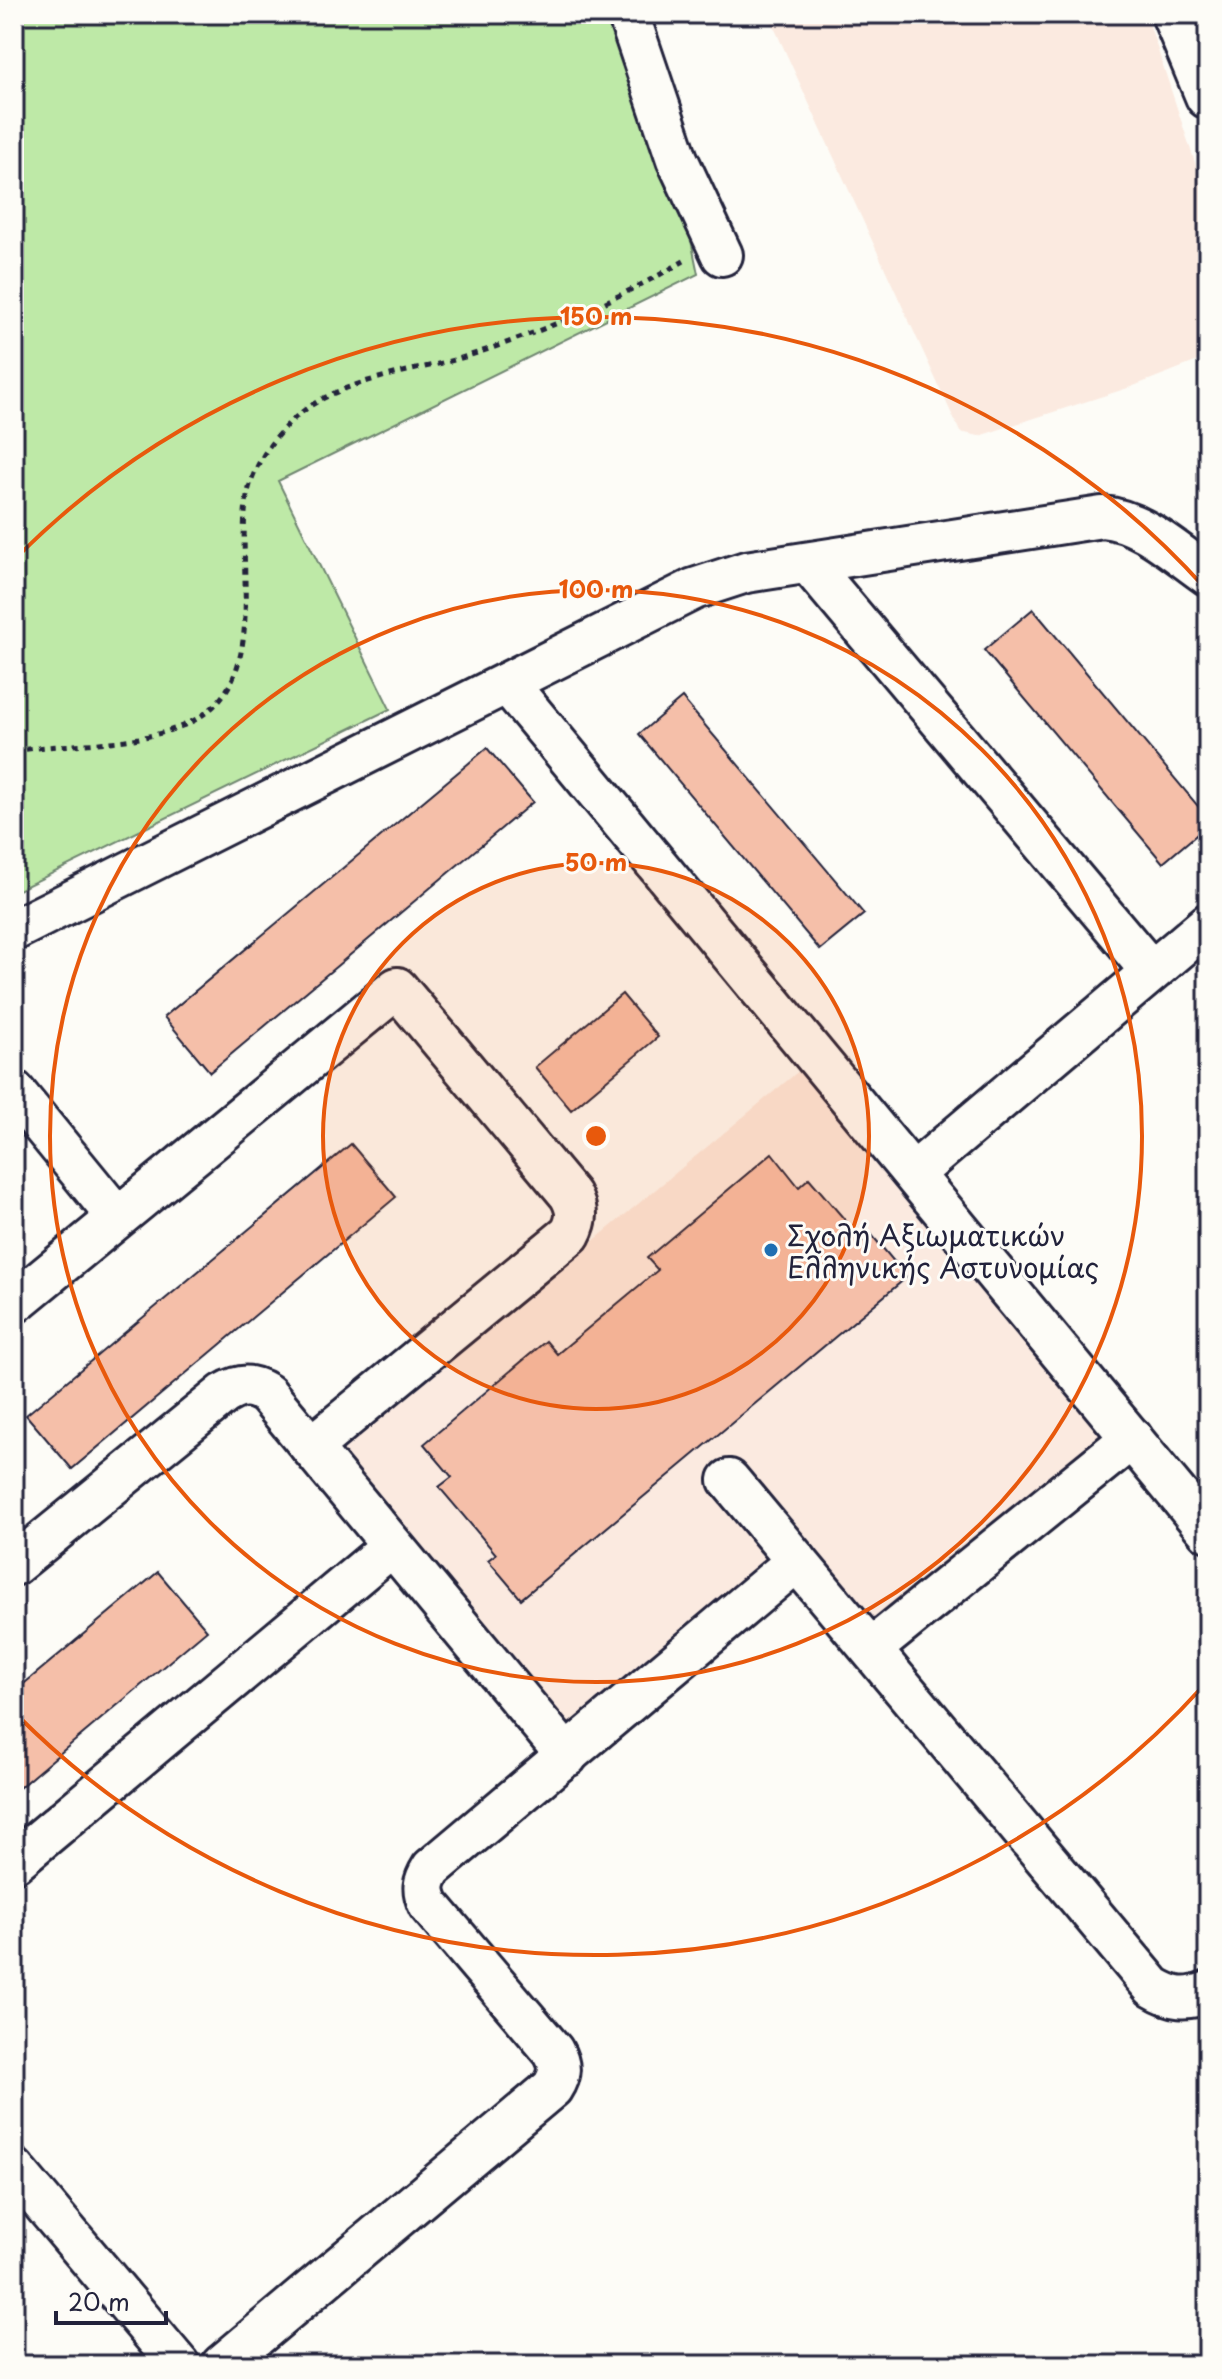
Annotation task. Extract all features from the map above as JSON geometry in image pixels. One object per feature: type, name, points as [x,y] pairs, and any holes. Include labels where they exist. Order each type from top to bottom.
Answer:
[{"type":"main road","points":[[1174,14],[1208,96]]},
{"type":"street","points":[[628,14],[677,159],[717,246]]},
{"type":"street","points":[[14,930],[694,589],[721,579],[1102,517],[1121,518],[1139,527],[1208,575]]},
{"type":"street","points":[[808,563],[1151,971]]},
{"type":"street","points":[[507,683],[1208,1531]]},
{"type":"street","points":[[914,1173],[1208,924]]},
{"type":"street","points":[[14,1303],[397,988],[570,1195],[576,1207],[577,1221],[570,1234],[311,1447]]},
{"type":"street","points":[[14,1091],[117,1217]]},
{"type":"street","points":[[14,1565],[224,1394],[239,1386],[254,1386],[267,1394],[567,1756]]},
{"type":"street","points":[[871,1649],[1132,1438]]},
{"type":"street","points":[[729,1480],[1153,1987],[1171,1998],[1191,1999],[1208,1992]]},
{"type":"street","points":[[14,1862],[392,1546]]},
{"type":"street","points":[[222,2365],[540,2098],[558,2079],[561,2070],[553,2051],[429,1905],[424,1893],[425,1879],[432,1868],[797,1561]]},
{"type":"street","points":[[14,2169],[179,2365]]},
{"type":"path","points":[[14,751],[156,734],[185,725],[225,693],[236,669],[245,632],[244,522],[247,493],[257,466],[275,437],[302,411],[331,395],[468,356],[534,332],[717,246]]},
{"type":"shaded area","points":[[768,14],[1146,14],[1208,202],[1208,357],[1131,387],[979,436],[960,432]]},
{"type":"shaded area","name":"Σχολή Αξιωματικών Ελληνικής Αστυνομίας","points":[[806,1065],[1114,1435],[879,1630],[807,1543],[573,1737],[336,1454]]},
{"type":"green space","points":[[14,14],[609,14],[691,240],[698,274],[278,481],[390,709],[14,892]]},
{"type":"building","points":[[1033,609],[1208,818],[1208,825],[1163,863],[984,650]]},
{"type":"building","points":[[682,698],[864,914],[820,950],[639,734]]},
{"type":"building","points":[[487,748],[533,802],[210,1072],[164,1017]]},
{"type":"building","points":[[622,994],[658,1037],[571,1110],[535,1067]]},
{"type":"building","points":[[351,1144],[396,1197],[72,1469],[26,1415]]},
{"type":"building","points":[[772,1153],[799,1187],[809,1178],[863,1241],[871,1234],[907,1277],[521,1599],[488,1560],[496,1554],[439,1487],[452,1477],[424,1444],[546,1341],[557,1354],[658,1270],[647,1258]]},
{"type":"building","points":[[158,1572],[207,1630],[14,1792],[14,1692]]},
{"type":"place","name":"Σχολή Αξιωματικών Ελληνικής Αστυνομίας","points":[[771,1250]]}]
